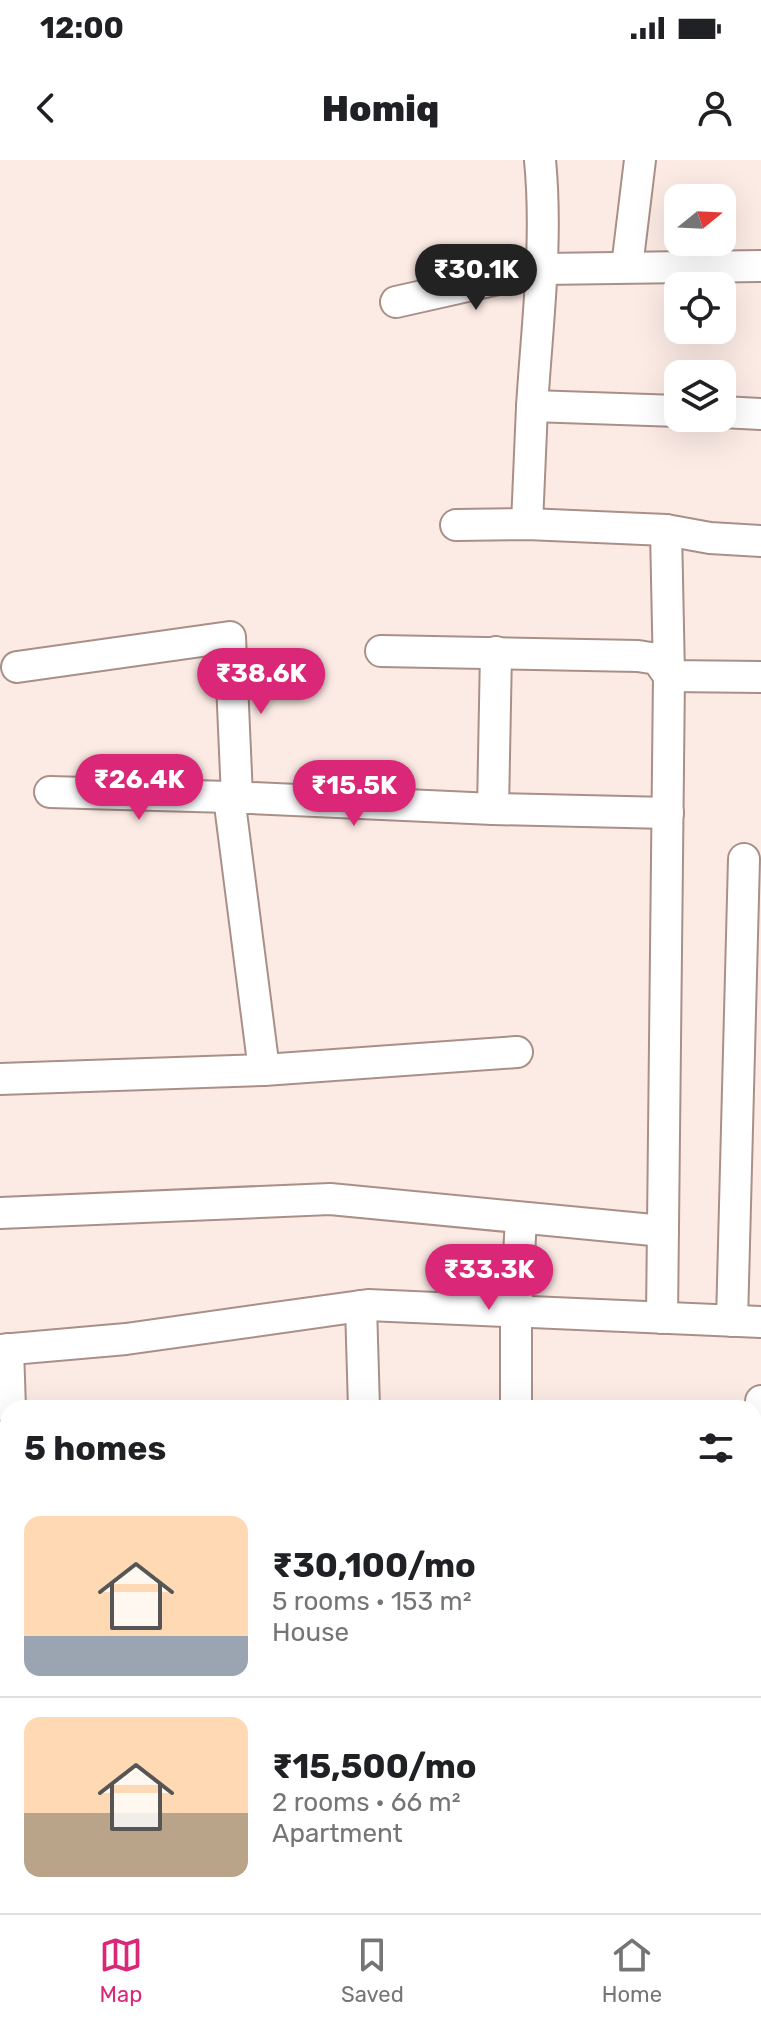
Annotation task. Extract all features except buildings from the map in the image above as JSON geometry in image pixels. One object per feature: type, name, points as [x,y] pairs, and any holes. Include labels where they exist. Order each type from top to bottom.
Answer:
[{"type":"street","points":[[527,524],[543,269],[544,204],[540,160]]},
{"type":"street","points":[[627,267],[640,160]]},
{"type":"street","points":[[396,302],[543,269],[761,266]]},
{"type":"street","points":[[532,406],[664,411]]},
{"type":"street","points":[[736,413],[761,414]]},
{"type":"street","points":[[456,525],[527,524],[666,530],[710,538],[761,541]]},
{"type":"street","points":[[662,1318],[669,676],[666,530]]},
{"type":"street","points":[[17,667],[230,637],[233,797],[264,1070]]},
{"type":"street","points":[[381,651],[638,656],[657,659],[669,676]]},
{"type":"street","points":[[493,809],[496,652]]},
{"type":"street","points":[[669,676],[761,677]]},
{"type":"street","points":[[50,792],[668,813]]},
{"type":"street","points":[[9,1400],[4,1349],[126,1339],[361,1306],[746,1321],[744,859]]},
{"type":"street","points":[[0,1079],[264,1070],[517,1052]]},
{"type":"street","points":[[0,1213],[330,1199],[663,1231]]},
{"type":"street","points":[[516,1400],[516,1312],[521,1218]]},
{"type":"street","points":[[361,1306],[364,1400]]}]
